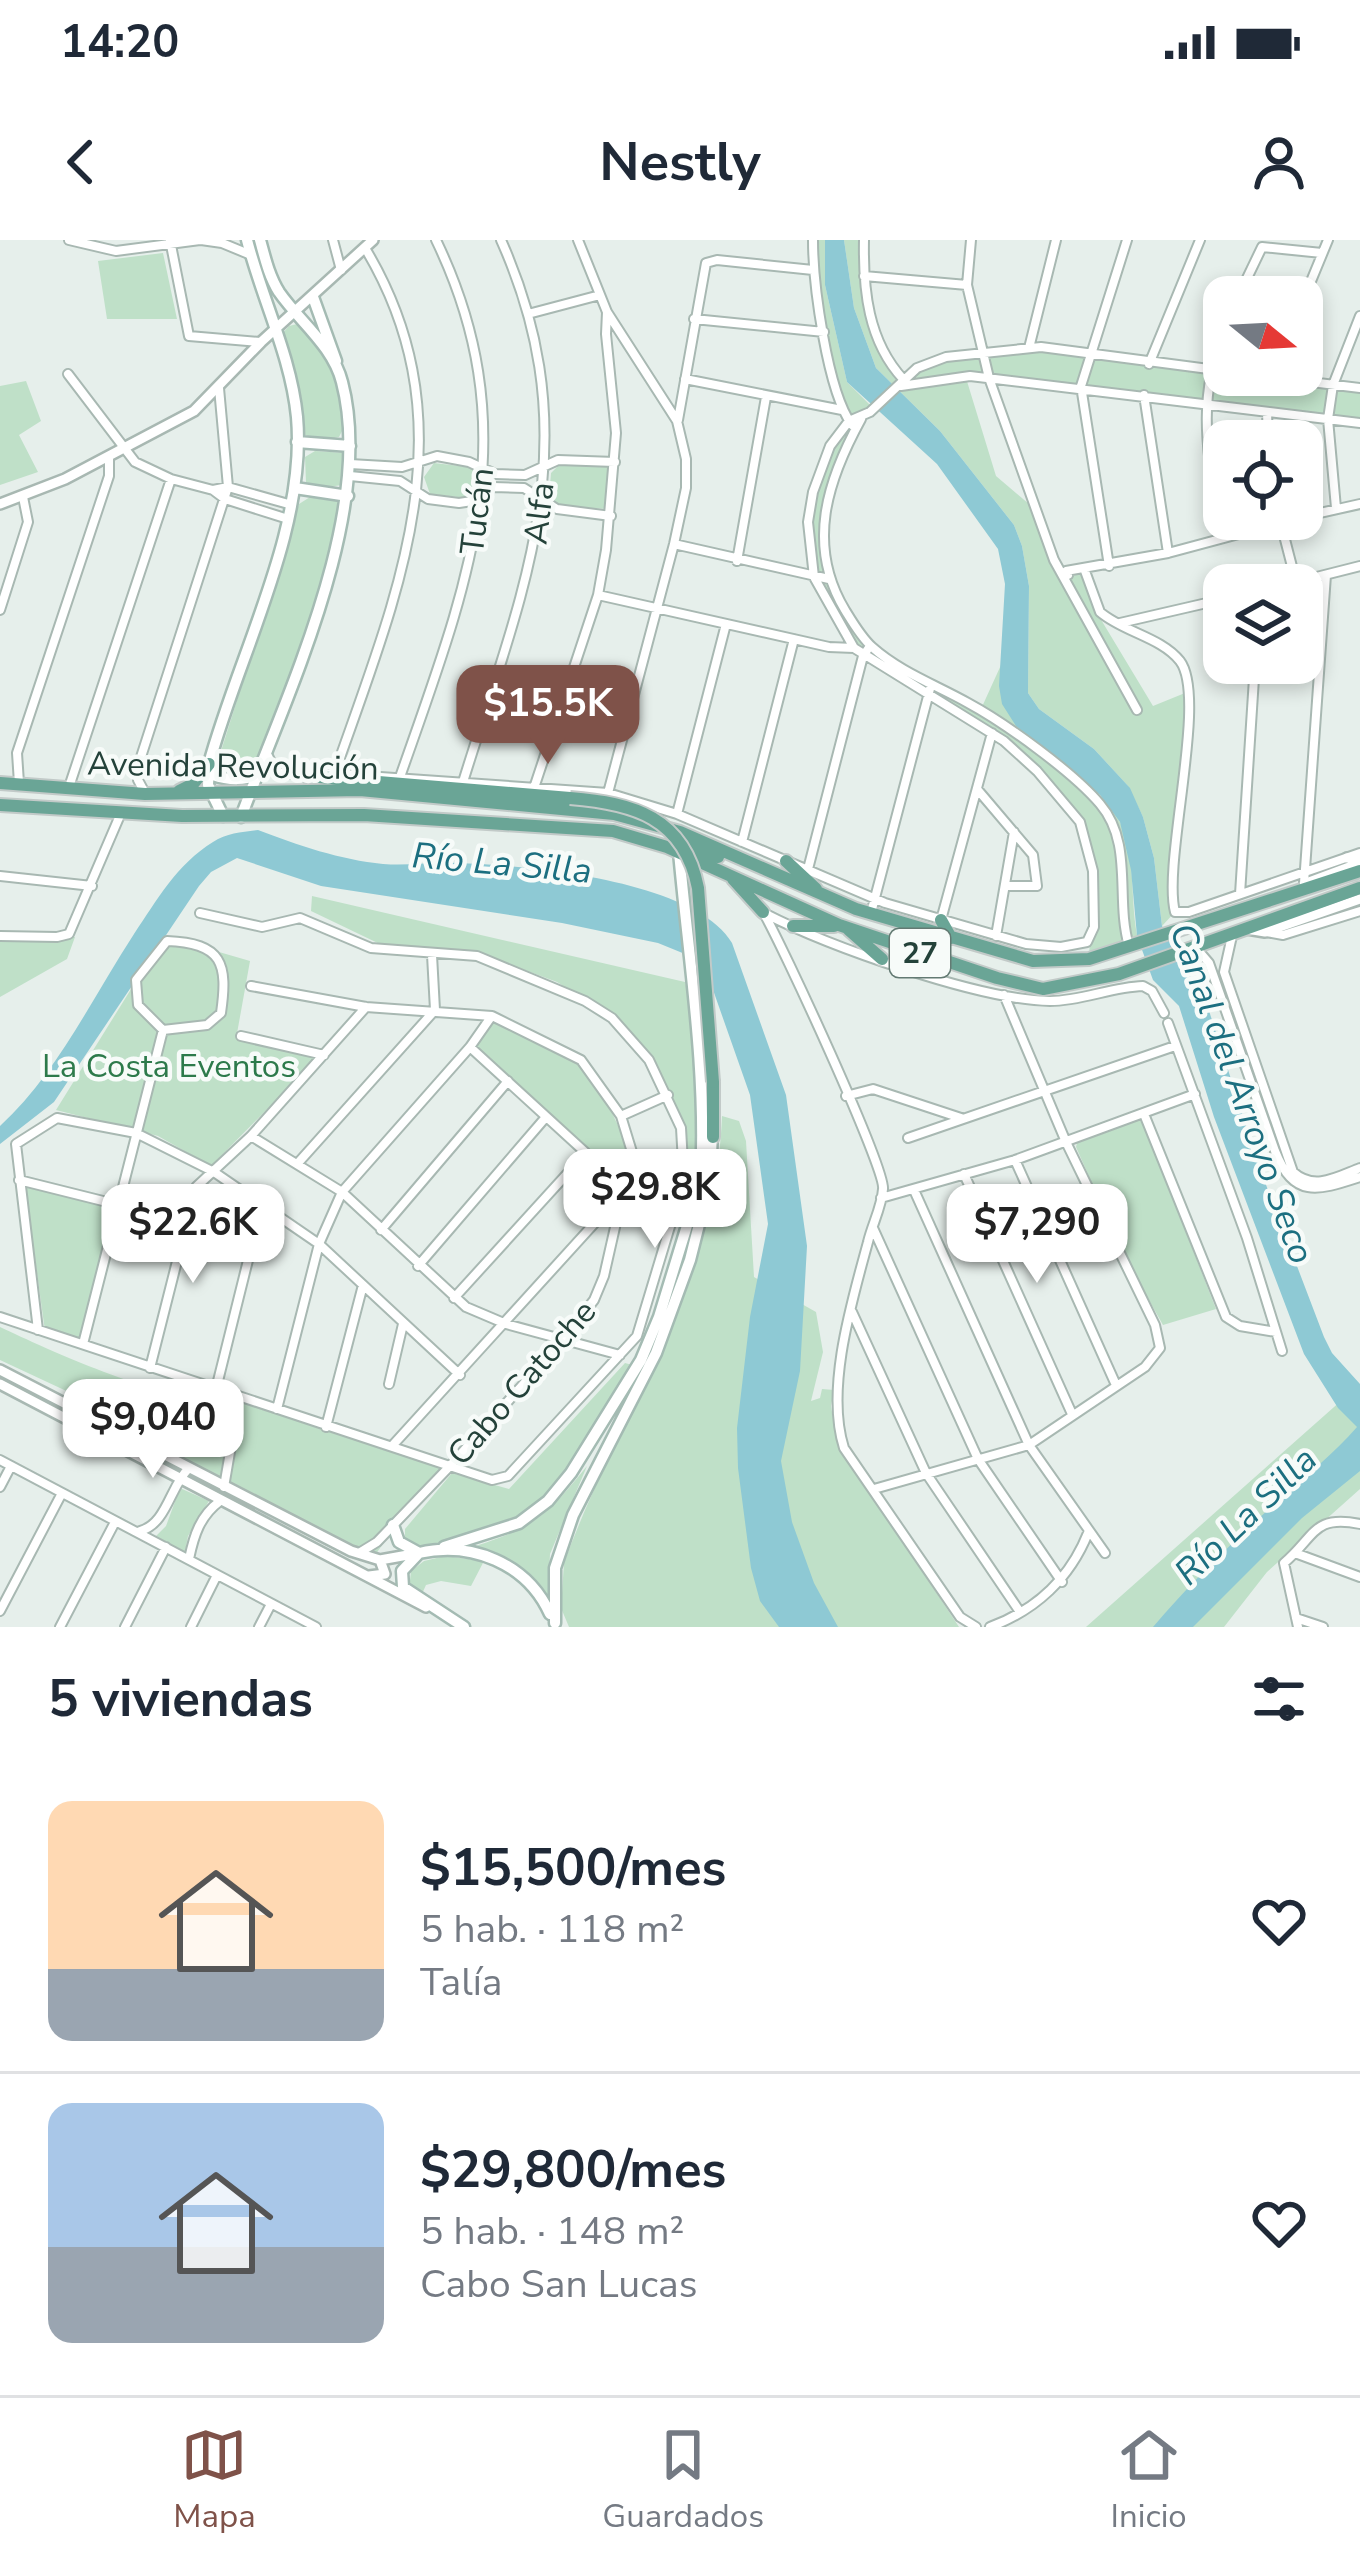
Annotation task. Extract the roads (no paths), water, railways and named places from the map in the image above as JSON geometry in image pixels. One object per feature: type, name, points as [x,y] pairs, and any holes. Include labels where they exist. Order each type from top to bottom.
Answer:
[{"type":"main road","points":[[169,795],[193,784],[209,764],[295,488],[292,384],[247,240]]},
{"type":"main road","points":[[260,240],[270,276],[336,364]]},
{"type":"main road","points":[[241,817],[268,755],[335,548],[347,496],[346,398],[313,297]]},
{"type":"main road","points":[[297,442],[350,446]]},
{"type":"main road","points":[[295,488],[347,496]]},
{"type":"main road","points":[[209,764],[211,773],[221,777],[251,778],[261,772]]},
{"type":"main road","points":[[209,764],[212,794],[223,816]]},
{"type":"main road","points":[[307,776],[608,801],[639,809],[663,825],[688,858],[698,888],[713,1082],[710,1180],[671,1316],[582,1496],[558,1557],[556,1625]]},
{"type":"main road","points":[[360,790],[402,781]]},
{"type":"main road","name":"Avenida Revolución","points":[[0,783],[169,795],[360,790],[626,816],[661,824],[826,897],[878,908],[1021,960],[1049,962],[1089,959],[1261,904],[1360,861]]},
{"type":"main road","name":"Avenida Revolución","points":[[0,805],[241,817],[364,815],[587,829],[637,837],[844,927],[1016,984],[1056,988],[1093,982],[1193,950],[1360,887]]},
{"type":"main road","points":[[393,1525],[399,1543],[418,1552],[519,1522],[548,1501],[572,1472],[632,1376],[659,1317],[701,1180],[703,1098],[679,853],[688,848],[737,857]]},
{"type":"main road","points":[[785,861],[826,897]]},
{"type":"main road","points":[[683,892],[702,866]]},
{"type":"main road","points":[[733,878],[763,913]]},
{"type":"main road","points":[[941,920],[951,938]]},
{"type":"main road","points":[[793,926],[844,927],[882,959]]},
{"type":"main road","points":[[1028,999],[1056,988]]},
{"type":"main road","points":[[703,1098],[713,1137]]},
{"type":"main road","points":[[444,1547],[489,1556],[526,1578],[545,1601],[556,1625]]},
{"type":"main road","points":[[418,1552],[403,1571],[403,1587],[461,1626]]},
{"type":"street","points":[[69,240],[116,251],[200,240],[250,255]]},
{"type":"street","points":[[334,240],[341,270]]},
{"type":"street","name":"Tucán","points":[[402,781],[464,589],[484,468],[476,360],[457,289],[436,240]]},
{"type":"street","name":"Alfa","points":[[463,782],[528,580],[541,500],[544,410],[528,314],[501,240]]},
{"type":"street","points":[[578,240],[607,312],[677,421]]},
{"type":"street","points":[[813,240],[824,332],[842,410],[852,425]]},
{"type":"street","points":[[864,240],[864,276],[875,332],[902,385]]},
{"type":"street","points":[[971,240],[968,285],[989,378],[1054,560],[1137,710],[1066,571],[1085,571],[1214,540]]},
{"type":"street","points":[[1029,348],[1056,240]]},
{"type":"street","points":[[1108,566],[1081,386],[1126,240]]},
{"type":"street","points":[[1149,364],[1199,240]]},
{"type":"street","points":[[1313,276],[1328,240]]},
{"type":"street","points":[[170,242],[189,337],[262,342]]},
{"type":"street","points":[[0,504],[109,457],[194,411],[369,244],[406,340],[418,398],[421,460],[404,559],[335,772]]},
{"type":"street","points":[[1248,276],[1262,247],[1322,253]]},
{"type":"street","points":[[608,793],[686,488],[677,421],[708,261],[814,270]]},
{"type":"street","points":[[864,276],[968,285]]},
{"type":"street","points":[[528,314],[600,296]]},
{"type":"street","points":[[534,788],[598,595],[615,462],[607,312]]},
{"type":"street","points":[[1336,508],[1328,419],[1333,385],[1360,316]]},
{"type":"street","points":[[694,319],[824,332]]},
{"type":"street","points":[[268,755],[276,772],[307,776],[335,772],[402,781],[608,793],[676,814],[808,870],[878,908],[1039,946],[1088,943],[1093,934],[1094,890],[1080,822],[1037,771],[992,733],[854,648],[814,577],[808,522],[813,492],[830,446],[932,362],[982,351],[1029,348],[1203,369]]},
{"type":"street","points":[[68,374],[135,462],[288,519]]},
{"type":"street","points":[[902,385],[959,376],[989,378],[1360,423]]},
{"type":"street","points":[[684,379],[842,410]]},
{"type":"street","points":[[1323,384],[1360,388]]},
{"type":"street","points":[[145,794],[138,780],[140,760],[228,487],[219,388]]},
{"type":"street","points":[[1144,395],[1168,553]]},
{"type":"street","points":[[1205,396],[1206,420]]},
{"type":"street","points":[[737,561],[766,397]]},
{"type":"street","points":[[1267,412],[1267,420]]},
{"type":"street","points":[[852,425],[826,498],[824,540],[830,579],[870,646],[996,720],[1102,806],[1119,846],[1134,944]]},
{"type":"street","points":[[350,470],[402,467],[437,456],[498,475],[524,475],[558,460],[615,462]]},
{"type":"street","points":[[19,784],[17,753],[109,476],[109,457]]},
{"type":"street","points":[[350,470],[400,481],[433,500],[460,503],[493,488],[524,488],[566,511],[610,516]]},
{"type":"street","points":[[68,790],[171,479]]},
{"type":"street","points":[[213,490],[228,487],[292,505]]},
{"type":"street","points":[[0,610],[28,522],[23,497]]},
{"type":"street","points":[[1323,511],[1360,504]]},
{"type":"street","points":[[674,544],[830,579]]},
{"type":"street","points":[[1323,576],[1360,566]]},
{"type":"street","points":[[1085,571],[1096,606],[1118,624],[1170,652],[1180,662],[1188,684],[1175,912],[1190,912],[1360,861]]},
{"type":"street","points":[[1305,878],[1326,575]]},
{"type":"street","points":[[598,595],[854,648]]},
{"type":"street","points":[[1118,624],[1203,604]]},
{"type":"street","points":[[676,814],[726,624]]},
{"type":"street","points":[[742,842],[794,639]]},
{"type":"street","points":[[808,870],[863,656],[870,646]]},
{"type":"street","points":[[1240,894],[1254,684]]},
{"type":"street","points":[[878,908],[931,685]]},
{"type":"street","points":[[941,920],[992,733]]},
{"type":"street","points":[[976,788],[1033,855],[1037,882],[1029,889],[1007,886]]},
{"type":"street","points":[[0,936],[57,938],[69,934],[121,813]]},
{"type":"street","points":[[996,936],[1014,831]]},
{"type":"street","points":[[1261,904],[1347,858],[1360,861]]},
{"type":"street","points":[[0,876],[92,886]]},
{"type":"street","points":[[1265,932],[1360,899]]},
{"type":"street","points":[[1360,910],[1283,935],[1240,932],[1224,972],[1293,1172],[1302,1180],[1318,1183],[1360,1173]]},
{"type":"street","points":[[0,1317],[492,1480],[508,1476],[643,1324],[684,1180],[681,1128],[668,1095],[633,1038],[585,1001],[477,956],[371,948],[300,918],[262,926],[200,913]]},
{"type":"street","points":[[763,913],[882,959],[1004,995],[1062,1000],[1142,986],[1152,991],[1195,1094],[1282,1351]]},
{"type":"street","points":[[763,913],[883,1182],[851,1310],[838,1392],[838,1429],[844,1448],[960,1617],[976,1627]]},
{"type":"street","points":[[176,941],[216,955],[224,967],[219,1017],[207,1025],[163,1030],[142,1012],[134,988],[163,942],[176,941]]},
{"type":"street","points":[[1193,950],[1209,963],[1284,1172],[1309,1188],[1360,1173]]},
{"type":"street","points":[[298,1163],[435,1010],[432,955]]},
{"type":"street","name":"Cabo Catoche","points":[[251,986],[366,1007],[492,1016],[581,1060],[621,1116],[632,1152],[598,1292],[562,1341],[450,1466],[359,1553]]},
{"type":"street","points":[[874,1489],[1029,1444],[1145,1367],[1160,1348],[1155,1325],[1066,1142],[1004,995]]},
{"type":"street","points":[[150,1368],[195,1190],[366,1007]]},
{"type":"street","points":[[278,1409],[320,1244],[342,1192],[492,1016]]},
{"type":"street","points":[[83,1344],[163,1030]]},
{"type":"street","points":[[241,1036],[325,1056]]},
{"type":"street","points":[[908,1138],[1175,1046]]},
{"type":"street","points":[[470,1047],[586,1153],[609,1170],[631,1169]]},
{"type":"street","points":[[381,1230],[508,1081]]},
{"type":"street","points":[[846,1096],[873,1089],[962,1118]]},
{"type":"street","points":[[881,1198],[1015,1160],[1195,1094]]},
{"type":"street","points":[[621,1116],[668,1095]]},
{"type":"street","points":[[1144,1114],[1226,1317],[1240,1326],[1276,1332]]},
{"type":"street","points":[[418,1266],[546,1118]]},
{"type":"street","points":[[38,1330],[16,1144],[52,1119],[136,1133],[214,1172],[320,1244],[460,1375]]},
{"type":"street","points":[[250,1136],[342,1192],[466,1307],[506,1324],[620,1355]]},
{"type":"street","points":[[454,1298],[586,1153]]},
{"type":"street","points":[[1015,1160],[1116,1385]]},
{"type":"street","points":[[964,1174],[1072,1414]]},
{"type":"street","points":[[19,1180],[119,1204]]},
{"type":"street","points":[[914,1190],[1029,1444],[1105,1552]]},
{"type":"street","points":[[235,1424],[221,1391],[262,1204]]},
{"type":"street","points":[[392,1447],[602,1215],[621,1205]]},
{"type":"street","points":[[872,1226],[978,1459],[1062,1582]]},
{"type":"street","points":[[326,1427],[363,1285]]},
{"type":"street","points":[[851,1310],[926,1473],[1020,1612]]},
{"type":"street","points":[[388,1384],[403,1323]]},
{"type":"street","points":[[0,1370],[359,1553],[380,1560],[418,1552]]},
{"type":"street","points":[[0,1384],[438,1613]]},
{"type":"street","points":[[224,1487],[235,1424],[251,1402]]},
{"type":"street","points":[[0,1460],[316,1627]]},
{"type":"street","points":[[0,1486],[11,1466]]},
{"type":"street","points":[[138,1531],[151,1528],[189,1468]]},
{"type":"street","points":[[0,1611],[62,1493]]},
{"type":"street","points":[[188,1559],[197,1529],[220,1501]]},
{"type":"street","points":[[1324,1627],[1297,1622],[1284,1563],[1311,1532],[1331,1520],[1360,1524]]},
{"type":"street","points":[[60,1627],[115,1522]]},
{"type":"street","points":[[990,1627],[1062,1582],[1089,1532]]},
{"type":"street","points":[[125,1627],[166,1547]]},
{"type":"street","points":[[1295,1553],[1360,1576]]},
{"type":"street","points":[[364,1576],[383,1576],[386,1568],[380,1560]]},
{"type":"street","points":[[191,1627],[217,1575]]},
{"type":"street","points":[[259,1627],[271,1604]]},
{"type":"water","points":[[825,240],[844,240],[854,308],[876,368],[940,431],[1014,525],[1029,586],[1028,693],[1039,709],[1094,749],[1130,788],[1154,858],[1162,926],[1182,968],[1201,986],[1260,1169],[1324,1337],[1360,1384],[1360,1471],[1302,1518],[1193,1627],[1153,1627],[1215,1561],[1357,1427],[1338,1408],[1304,1354],[1214,1117],[1179,1006],[1153,980],[1137,936],[1131,870],[1120,822],[1100,795],[1016,726],[1002,704],[1005,584],[998,549],[937,464],[847,382],[825,285]]},
{"type":"water","points":[[258,830],[367,862],[487,864],[606,880],[683,904],[712,922],[732,943],[786,1095],[807,1246],[800,1371],[781,1461],[792,1522],[814,1583],[838,1627],[779,1627],[760,1601],[751,1568],[737,1428],[750,1317],[768,1224],[750,1095],[712,987],[685,954],[658,943],[562,923],[321,886],[237,858],[211,872],[199,886],[54,1102],[0,1144],[0,1126],[56,1059],[169,884],[213,842]]},
{"type":"water label","name":"Río La Silla","points":[[502,862]]},
{"type":"water label","name":"Canal del Arroyo Seco","points":[[1243,1093]]},
{"type":"water label","name":"Río La Silla","points":[[1245,1515]]},
{"type":"park label","name":"La Costa Eventos","points":[[169,1065]]}]
